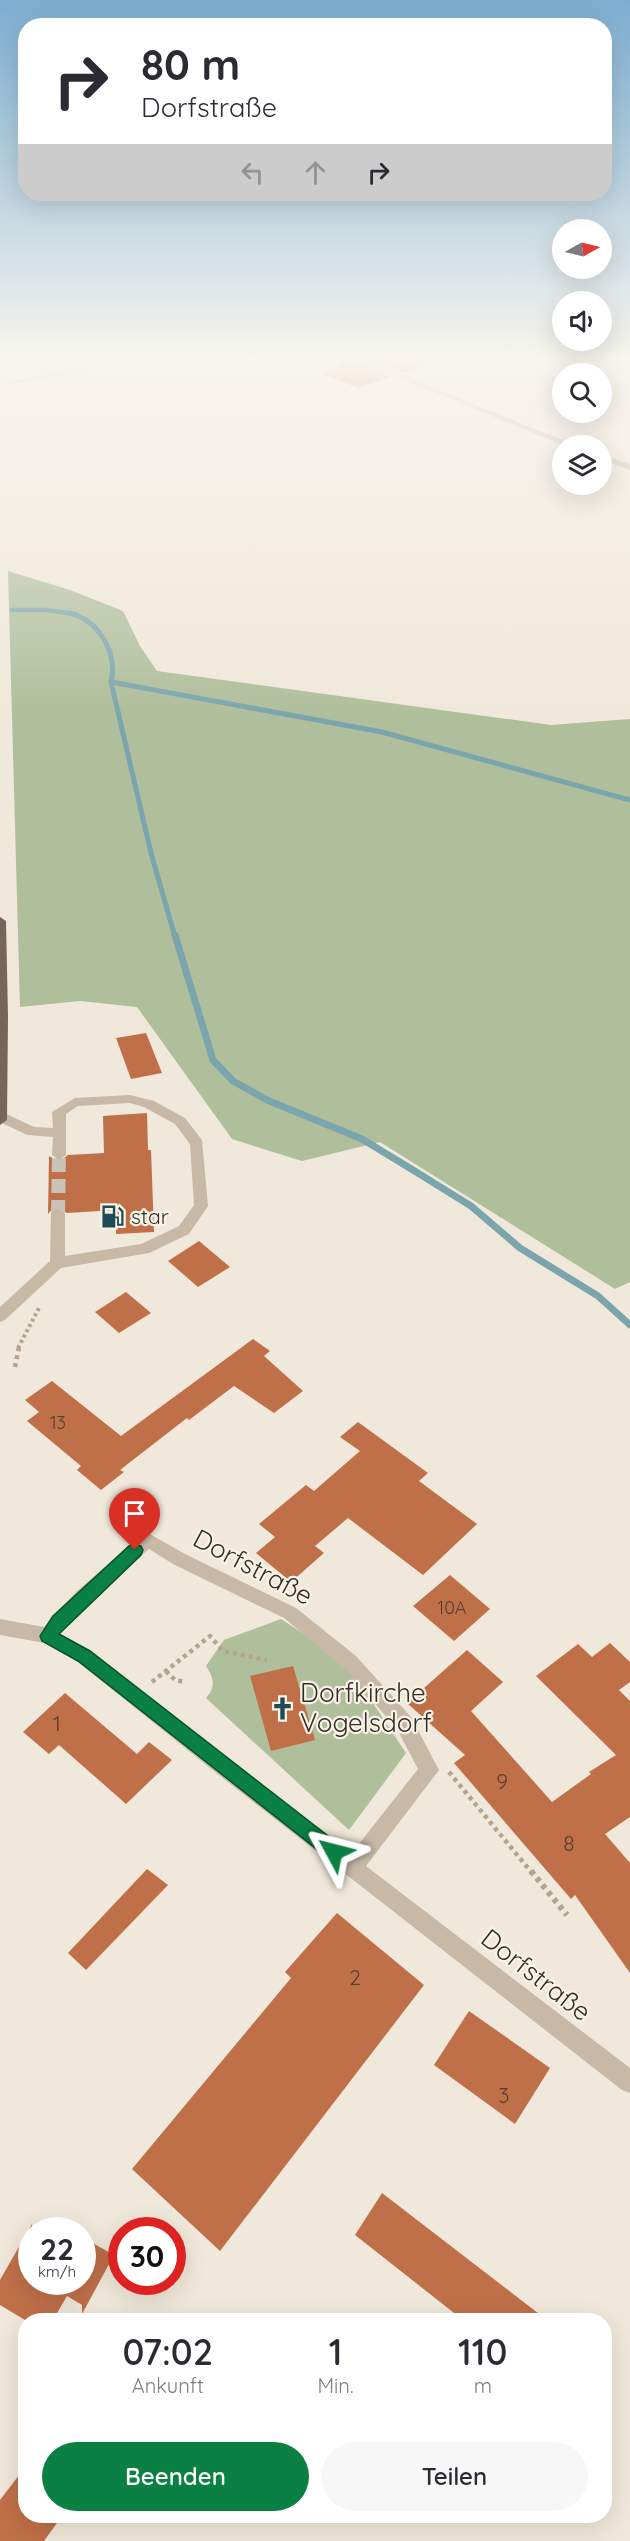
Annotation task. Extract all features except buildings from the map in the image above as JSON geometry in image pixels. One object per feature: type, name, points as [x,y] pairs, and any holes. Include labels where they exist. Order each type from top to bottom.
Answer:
[{"type":"main road","points":[[0,921],[2,1017],[0,1118]]},
{"type":"street","points":[[0,1316],[57,1263],[144,1249],[184,1230],[201,1206],[197,1143],[180,1121],[149,1104],[130,1099],[75,1102],[59,1112],[59,1155]]},
{"type":"street","points":[[0,1118],[32,1132],[60,1133]]},
{"type":"street","points":[[57,1263],[58,1214]]},
{"type":"street","name":"Dorfstraße","points":[[48,1636],[58,1621],[110,1571],[147,1540],[179,1559],[290,1613],[350,1662],[397,1714],[429,1770],[353,1867]]},
{"type":"street","name":"Dorfstraße","points":[[0,1627],[48,1636],[84,1656],[630,2082]]},
{"type":"path","points":[[15,1367],[17,1350],[25,1333],[39,1317],[41,1278]]},
{"type":"path","points":[[134,1695],[210,1636],[224,1651],[267,1660]]},
{"type":"path","points":[[166,1671],[175,1680],[185,1682]]},
{"type":"path","points":[[447,1768],[567,1915]]},
{"type":"green space","points":[[8,571],[70,590],[123,611],[140,646],[157,671],[551,725],[630,719],[630,1282],[615,1289],[380,1142],[302,1161],[232,1139],[137,1007],[80,1001],[20,1007]]},
{"type":"green space","points":[[281,1619],[345,1661],[406,1753],[349,1830],[206,1698],[213,1682],[206,1666],[224,1640]]},
{"type":"waterway","points":[[12,610],[47,610],[70,613]]},
{"type":"waterway","points":[[70,613],[75,614]]},
{"type":"waterway","points":[[70,613],[89,623],[104,639],[112,660],[111,682]]},
{"type":"waterway","points":[[111,682],[382,732],[630,800]]},
{"type":"waterway","points":[[111,682],[151,853],[175,937]]},
{"type":"waterway","points":[[175,935],[213,1060],[233,1081],[267,1100],[362,1139],[413,1170],[471,1206],[520,1248],[598,1296],[630,1325]]},
{"type":"tunnel","points":[[58,1214],[59,1155]]},
{"type":"place","name":"star","points":[[113,1217]]},
{"type":"place","name":"Dorfkirche Vogelsdorf","points":[[282,1708]]},
{"type":"route","points":[[135,1550],[58,1621],[48,1636],[84,1656],[334,1852]]}]
